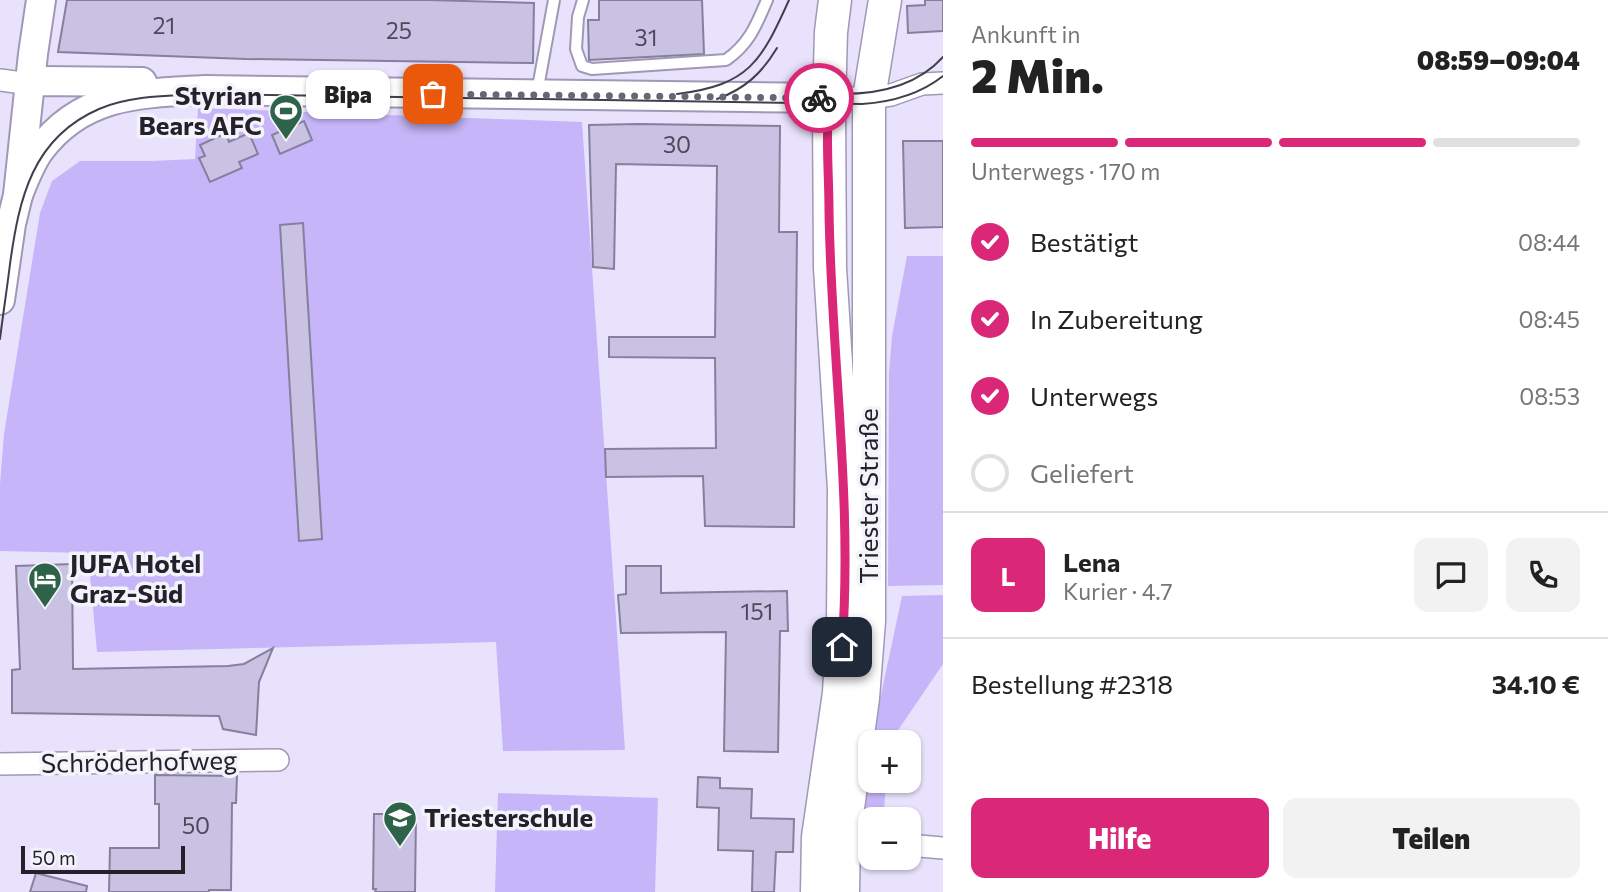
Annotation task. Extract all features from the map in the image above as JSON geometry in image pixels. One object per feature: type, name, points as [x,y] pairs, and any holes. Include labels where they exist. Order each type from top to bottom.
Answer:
[{"type":"main road","name":"Triester Straße","points":[[817,892],[818,837],[839,693],[844,624],[844,489],[830,268],[828,144],[831,32],[835,0]]},
{"type":"main road","name":"Triester Straße","points":[[843,892],[857,839],[869,621],[869,98],[885,0]]},
{"type":"street","points":[[18,195],[41,0]]},
{"type":"street","points":[[0,80],[30,84],[42,81],[162,81],[205,90]]},
{"type":"street","points":[[0,300],[14,207],[33,160],[58,129],[96,105],[118,97],[205,90],[869,98],[891,95],[922,84],[943,83]]},
{"type":"street","points":[[30,84],[43,120],[58,129]]},
{"type":"street","name":"Schröderhofweg","points":[[0,764],[278,760]]},
{"type":"street","points":[[921,846],[943,848]]},
{"type":"lane","points":[[537,96],[554,0]]},
{"type":"lane","points":[[583,0],[578,17],[576,49],[582,66],[592,69],[726,61],[740,49],[756,26],[767,0]]},
{"type":"shaded area","points":[[198,108],[582,122],[625,750],[503,751],[496,642],[97,652],[88,553],[0,551],[0,484],[4,434],[40,213],[52,181],[80,161],[195,159]]},
{"type":"shaded area","points":[[907,256],[943,256],[943,585],[888,586],[889,373],[892,336]]},
{"type":"shaded area","points":[[943,595],[943,664],[898,730],[874,730],[902,596]]},
{"type":"shaded area","points":[[498,793],[658,798],[655,892],[495,892]]},
{"type":"shaded area","points":[[866,793],[885,793],[884,807],[865,807]]},
{"type":"building","points":[[67,0],[429,0],[534,3],[533,63],[246,59],[58,52]]},
{"type":"building","points":[[599,0],[702,0],[704,54],[589,60],[588,20],[599,20]]},
{"type":"building","points":[[925,0],[943,0],[943,31],[908,33],[907,6],[925,5]]},
{"type":"building","points":[[304,121],[312,140],[280,154],[272,135]]},
{"type":"building","points":[[589,125],[780,126],[779,232],[797,232],[794,527],[705,526],[703,476],[606,477],[605,449],[716,448],[715,358],[609,357],[609,337],[715,337],[717,166],[616,164],[614,269],[593,267]]},
{"type":"building","points":[[226,133],[229,142],[249,133],[258,154],[239,162],[242,168],[210,182],[199,158],[205,156],[200,145]]},
{"type":"building","points":[[903,141],[943,141],[943,227],[905,228]]},
{"type":"building","points":[[303,223],[322,539],[299,541],[280,225]]},
{"type":"building","name":"JUFA Hotel Graz-Süd","points":[[72,564],[73,669],[228,666],[244,664],[273,648],[259,682],[256,735],[223,729],[219,716],[12,713],[12,670],[20,669],[16,566]]},
{"type":"building","points":[[626,566],[661,566],[661,593],[787,591],[788,631],[780,631],[778,752],[724,751],[726,632],[621,633],[618,595],[626,594]]},
{"type":"building","points":[[155,775],[237,776],[236,803],[232,803],[231,890],[109,892],[110,848],[159,848],[159,804],[155,804]]},
{"type":"building","points":[[698,777],[720,778],[720,788],[752,789],[751,818],[794,819],[793,852],[776,852],[774,892],[752,892],[753,851],[718,850],[719,808],[697,807]]},
{"type":"building","points":[[374,814],[416,814],[415,892],[375,892],[376,889],[373,889]]},
{"type":"building","points":[[36,873],[87,886],[86,892],[30,892]]},
{"type":"tram line","points":[[677,94],[721,84],[750,67],[770,40],[789,0]]},
{"type":"tram line","points":[[717,99],[752,79],[777,48]]},
{"type":"tram line","points":[[842,94],[897,86],[922,75],[943,57]]},
{"type":"tram line","points":[[0,339],[18,216],[33,173],[58,136],[76,121],[111,104],[151,97],[205,94],[862,104],[905,96],[943,76]]},
{"type":"way so far","points":[[433,94],[819,98]]},
{"type":"place","name":"Bipa","points":[[433,94]]},
{"type":"place","name":"Styrian Bears AFC","points":[[286,141]]},
{"type":"place","name":"JUFA Hotel Graz-Süd","points":[[45,609]]},
{"type":"place","name":"Triesterschule","points":[[400,848]]},
{"type":"route","points":[[819,98],[830,98],[830,268],[844,489],[842,647]]}]
